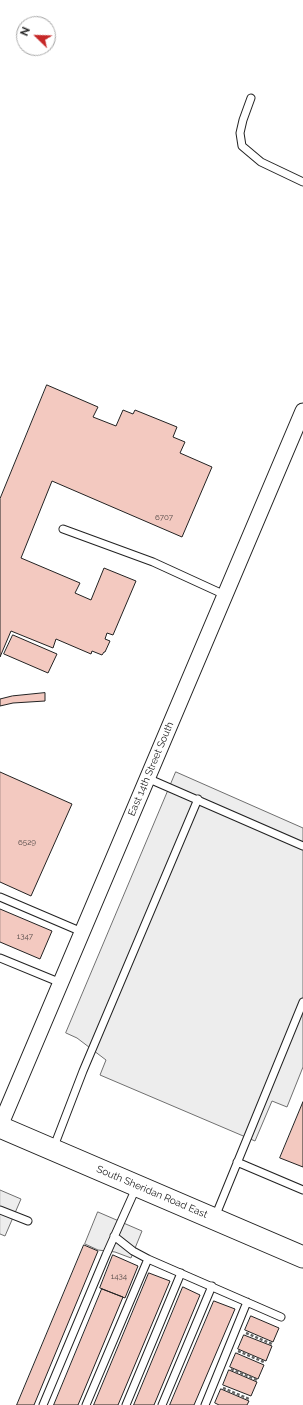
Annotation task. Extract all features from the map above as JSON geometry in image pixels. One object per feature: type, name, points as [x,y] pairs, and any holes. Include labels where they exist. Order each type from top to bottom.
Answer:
[{"type":"main road","name":"South Sheridan Road East","points":[[0,1126],[303,1257]]},
{"type":"street","name":"East 14th Street South","points":[[0,1126],[303,411]]},
{"type":"lane","points":[[251,98],[240,133],[242,146],[261,162],[303,182]]},
{"type":"lane","points":[[63,528],[153,562],[225,595]]},
{"type":"lane","points":[[147,778],[303,846]]},
{"type":"lane","points":[[53,1149],[83,1071],[198,799]]},
{"type":"lane","points":[[0,897],[82,932]]},
{"type":"lane","points":[[0,958],[61,983]]},
{"type":"lane","points":[[214,1219],[303,1002]]},
{"type":"lane","points":[[237,1162],[303,1190]]},
{"type":"lane","points":[[44,1405],[114,1236],[137,1186]]},
{"type":"lane","points":[[0,1210],[28,1221]]},
{"type":"lane","points":[[114,1236],[132,1251],[148,1259],[281,1317]]},
{"type":"lane","points":[[86,1405],[148,1259]]},
{"type":"lane","points":[[126,1405],[181,1273]]},
{"type":"lane","points":[[162,1405],[212,1286]]},
{"type":"lane","points":[[205,1405],[247,1302]]},
{"type":"path","points":[[236,1329],[272,1344]]},
{"type":"path","points":[[228,1347],[264,1362]]},
{"type":"path","points":[[221,1365],[257,1380]]},
{"type":"path","points":[[213,1384],[249,1399]]},
{"type":"shaded area","points":[[176,772],[303,828],[303,1067],[287,1107],[272,1101],[255,1141],[100,1075],[106,1060],[77,1038],[66,1033]]},
{"type":"shaded area","points":[[0,1190],[21,1199],[5,1236],[0,1234]]},
{"type":"shaded area","points":[[98,1212],[142,1231],[131,1258],[115,1252],[98,1250],[85,1244]]},
{"type":"building","points":[[47,385],[98,407],[93,417],[116,426],[123,410],[133,414],[135,410],[177,427],[173,437],[185,442],[180,453],[212,467],[182,537],[52,481],[21,558],[80,583],[75,593],[91,600],[104,568],[136,581],[113,635],[107,633],[105,639],[110,641],[102,655],[92,651],[91,654],[56,639],[53,648],[11,631],[0,657],[0,499]]},
{"type":"building","points":[[13,635],[57,654],[48,673],[4,654]]},
{"type":"building","points":[[45,693],[45,701],[13,703],[0,706],[0,699],[12,696]]},
{"type":"building","points":[[0,772],[72,804],[31,896],[0,882]]},
{"type":"building","points":[[0,909],[52,931],[40,959],[0,942]]},
{"type":"building","points":[[303,1102],[303,1167],[280,1158]]},
{"type":"building","points":[[84,1245],[98,1251],[34,1405],[17,1405]]},
{"type":"building","points":[[113,1255],[138,1266],[125,1298],[100,1288]]},
{"type":"building","points":[[149,1273],[170,1281],[118,1405],[94,1405]]},
{"type":"building","points":[[183,1287],[200,1295],[154,1405],[134,1405]]},
{"type":"building","points":[[102,1289],[123,1297],[78,1405],[54,1405]]},
{"type":"building","points":[[214,1301],[235,1309],[194,1405],[170,1405]]},
{"type":"building","points":[[251,1316],[279,1328],[273,1342],[245,1330]]},
{"type":"building","points":[[244,1335],[272,1346],[266,1361],[238,1349]]},
{"type":"building","points":[[236,1353],[264,1365],[258,1379],[230,1367]]},
{"type":"building","points":[[229,1370],[257,1382],[251,1396],[223,1385]]},
{"type":"building","points":[[221,1389],[249,1401],[247,1405],[219,1405],[215,1403]]}]
